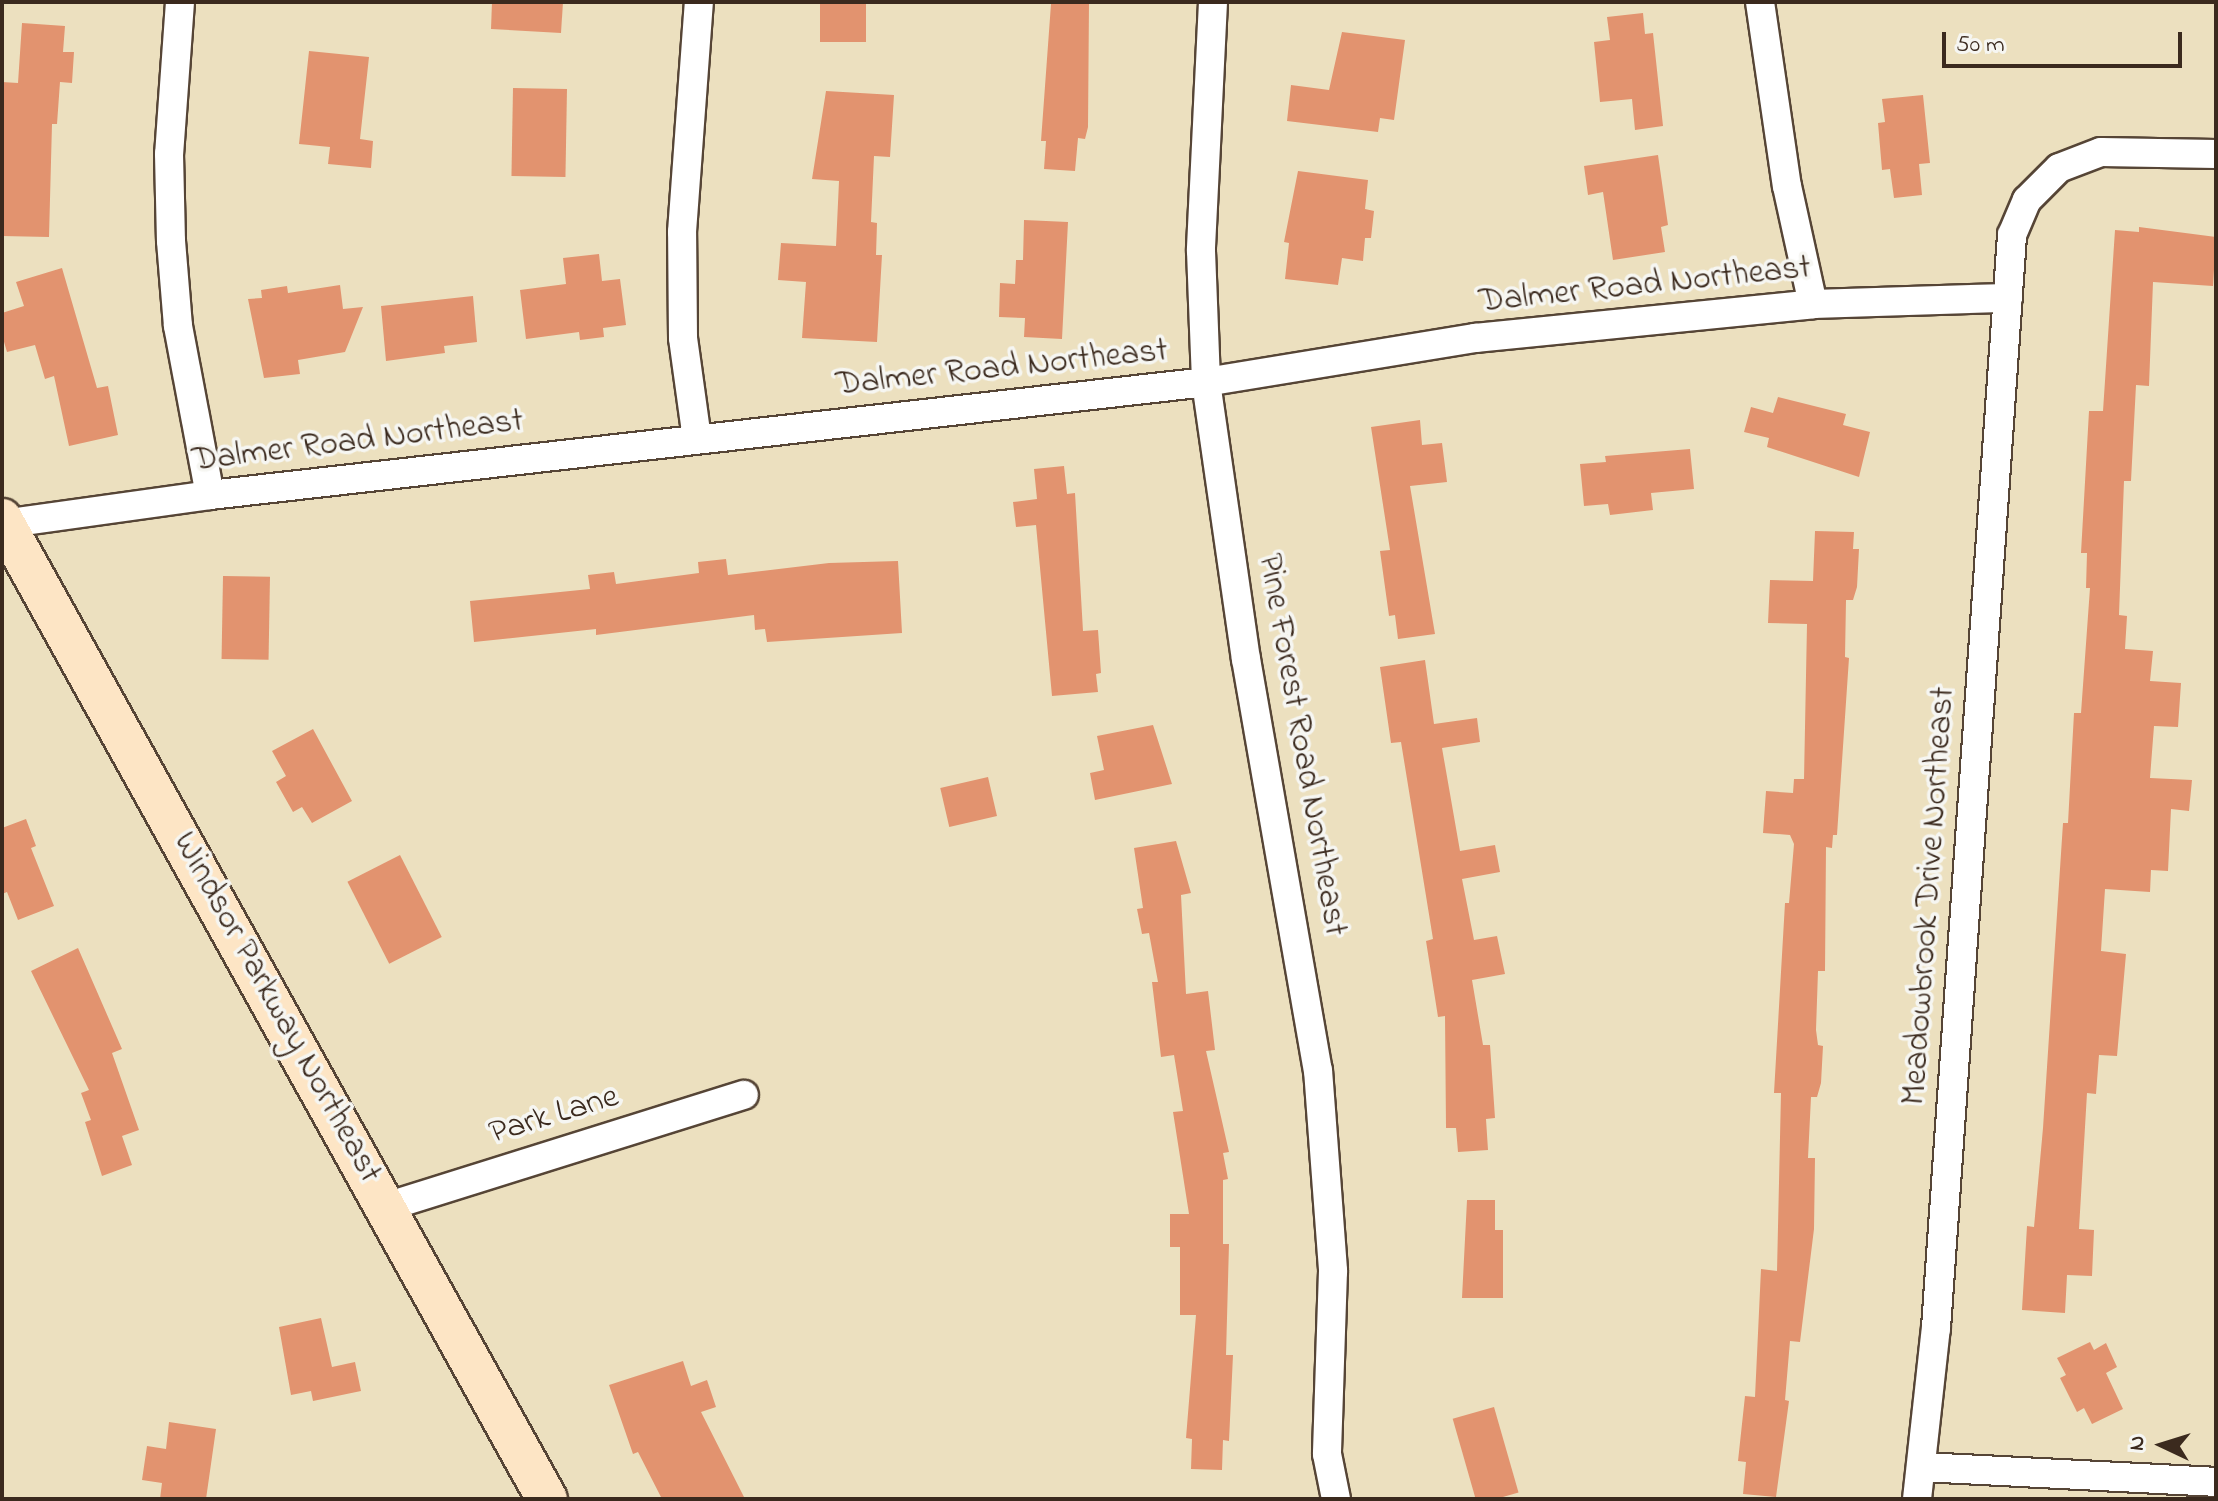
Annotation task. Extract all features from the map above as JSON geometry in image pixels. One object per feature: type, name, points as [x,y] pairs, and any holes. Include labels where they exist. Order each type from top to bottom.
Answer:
[{"type":"street","points":[[180,2],[169,154],[171,241],[178,326],[210,495]]},
{"type":"street","points":[[697,439],[683,338],[682,232],[699,2]]},
{"type":"street","name":"Pine Forest Road Northeast","points":[[1213,2],[1201,251],[1206,382],[1246,659],[1318,1070],[1333,1271],[1327,1454],[1336,1499]]},
{"type":"street","points":[[1760,2],[1787,186],[1813,304]]},
{"type":"street","name":"Meadowbrook Drive Northeast","points":[[1917,1499],[1922,1467],[2012,235],[2027,200],[2059,168],[2101,152],[2160,149],[2216,154]]},
{"type":"street","name":"Dalmer Road Northeast","points":[[3,522],[210,495],[1206,382],[1445,342],[1813,304],[2008,298]]},
{"type":"street","name":"Windsor Parkway Northeast","points":[[3,522],[547,1499]]},
{"type":"street","name":"Park Lane","points":[[386,1207],[744,1095]]},
{"type":"street","points":[[1922,1467],[2216,1482]]},
{"type":"building","points":[[492,2],[563,2],[561,33],[491,29]]},
{"type":"building","points":[[820,2],[866,2],[866,42],[820,42]]},
{"type":"building","points":[[1089,2],[1088,127],[1085,139],[1078,138],[1075,171],[1044,169],[1046,141],[1041,141],[1051,4]]},
{"type":"building","points":[[1643,13],[1645,34],[1653,33],[1663,126],[1635,130],[1632,99],[1600,102],[1594,42],[1610,40],[1607,17]]},
{"type":"building","points":[[22,23],[65,26],[63,52],[74,52],[72,83],[60,82],[57,124],[52,124],[49,237],[2,236],[2,82],[18,83]]},
{"type":"building","points":[[1342,32],[1405,40],[1394,120],[1380,118],[1378,132],[1287,121],[1291,85],[1329,90]]},
{"type":"building","points":[[309,51],[369,57],[360,139],[373,141],[371,168],[328,164],[330,147],[299,144]]},
{"type":"building","points":[[513,88],[567,89],[565,177],[511,176]]},
{"type":"building","points":[[826,91],[894,95],[890,157],[874,156],[871,222],[877,223],[876,255],[882,255],[877,342],[802,338],[806,282],[778,280],[781,243],[836,246],[839,181],[812,179]]},
{"type":"building","points":[[1923,95],[1930,163],[1919,164],[1922,195],[1894,198],[1890,169],[1882,170],[1878,123],[1885,122],[1882,99]]},
{"type":"building","points":[[1658,155],[1668,225],[1661,227],[1665,252],[1613,260],[1603,192],[1588,195],[1584,166]]},
{"type":"building","points":[[1298,171],[1368,180],[1365,209],[1374,211],[1371,238],[1365,238],[1363,261],[1342,258],[1338,285],[1285,279],[1289,243],[1284,242]]},
{"type":"building","points":[[1024,220],[1068,222],[1062,339],[1024,337],[1025,318],[999,317],[1000,283],[1015,284],[1016,260],[1023,260]]},
{"type":"building","points":[[2139,227],[2216,237],[2213,286],[2153,282],[2149,386],[2136,385],[2131,481],[2124,481],[2119,615],[2127,616],[2125,649],[2153,651],[2150,681],[2181,683],[2178,727],[2154,726],[2150,778],[2192,780],[2189,811],[2171,809],[2168,871],[2151,870],[2150,892],[2105,889],[2101,951],[2126,954],[2117,1056],[2099,1055],[2096,1094],[2087,1093],[2079,1229],[2094,1230],[2092,1276],[2067,1275],[2065,1313],[2022,1310],[2027,1226],[2034,1227],[2043,1128],[2063,823],[2068,823],[2074,713],[2081,713],[2090,588],[2086,588],[2087,553],[2081,553],[2089,411],[2103,411],[2115,230],[2139,232]]},
{"type":"building","points":[[599,254],[602,281],[620,279],[626,325],[603,328],[604,337],[580,340],[579,332],[526,339],[520,290],[566,284],[563,258]]},
{"type":"building","points":[[62,268],[97,388],[108,386],[118,435],[69,446],[54,376],[45,379],[35,345],[7,352],[2,335],[2,313],[24,306],[16,282]]},
{"type":"building","points":[[340,285],[343,309],[363,307],[345,352],[298,360],[300,374],[264,378],[248,299],[262,298],[261,290],[287,286],[288,293]]},
{"type":"building","points":[[473,296],[477,342],[444,346],[445,353],[386,361],[381,306]]},
{"type":"building","points":[[1778,397],[1846,414],[1843,425],[1870,432],[1859,477],[1767,447],[1769,438],[1744,432],[1751,407],[1773,413]]},
{"type":"building","points":[[1420,420],[1422,445],[1442,443],[1447,482],[1410,486],[1435,634],[1398,639],[1395,615],[1389,616],[1380,551],[1390,550],[1371,427]]},
{"type":"building","points":[[1690,449],[1694,489],[1651,493],[1653,510],[1610,515],[1608,504],[1584,506],[1580,464],[1606,462],[1605,456]]},
{"type":"building","points":[[1064,466],[1067,494],[1075,493],[1083,631],[1098,630],[1101,673],[1096,674],[1098,692],[1052,696],[1036,525],[1016,527],[1013,502],[1037,499],[1034,469]]},
{"type":"building","points":[[1815,531],[1854,532],[1853,549],[1859,549],[1857,587],[1853,600],[1846,600],[1845,657],[1849,658],[1837,835],[1833,835],[1832,848],[1826,847],[1825,971],[1818,971],[1816,1030],[1818,1045],[1823,1046],[1821,1083],[1817,1097],[1811,1097],[1808,1158],[1815,1158],[1814,1229],[1800,1342],[1790,1341],[1785,1400],[1789,1401],[1776,1497],[1743,1494],[1746,1462],[1738,1461],[1745,1396],[1755,1397],[1761,1269],[1777,1271],[1781,1093],[1774,1093],[1785,903],[1789,903],[1794,844],[1790,835],[1763,833],[1766,791],[1793,793],[1794,779],[1804,779],[1807,624],[1768,623],[1770,580],[1813,581]]},
{"type":"building","points":[[726,559],[728,575],[829,563],[898,561],[902,633],[767,642],[765,629],[755,630],[754,615],[596,635],[596,629],[474,642],[470,601],[590,589],[588,575],[614,572],[616,584],[699,573],[698,562]]},
{"type":"building","points":[[223,576],[270,577],[269,660],[222,659]]},
{"type":"building","points":[[1425,660],[1434,724],[1477,718],[1480,742],[1442,748],[1460,851],[1495,845],[1500,872],[1462,879],[1474,940],[1497,936],[1505,974],[1472,980],[1483,1045],[1490,1045],[1495,1118],[1486,1119],[1488,1150],[1458,1152],[1456,1128],[1446,1128],[1445,1016],[1438,1017],[1426,941],[1433,939],[1401,742],[1391,743],[1380,667]]},
{"type":"building","points":[[1153,725],[1172,784],[1095,800],[1090,773],[1104,770],[1097,736]]},
{"type":"building","points":[[313,729],[352,801],[312,823],[302,807],[293,812],[276,782],[286,776],[272,751]]},
{"type":"building","points":[[988,777],[997,816],[949,827],[940,788]]},
{"type":"building","points":[[26,819],[36,846],[31,848],[54,906],[18,920],[7,892],[2,894],[2,828]]},
{"type":"building","points":[[1176,841],[1191,893],[1181,895],[1186,994],[1208,991],[1215,1050],[1206,1051],[1229,1152],[1223,1153],[1228,1179],[1223,1180],[1223,1244],[1229,1244],[1226,1355],[1233,1355],[1229,1441],[1223,1440],[1222,1470],[1191,1469],[1192,1439],[1186,1438],[1196,1315],[1180,1315],[1180,1247],[1170,1247],[1170,1214],[1189,1214],[1173,1112],[1183,1111],[1174,1055],[1161,1057],[1152,982],[1158,982],[1149,933],[1142,934],[1137,909],[1143,908],[1134,848]]},
{"type":"building","points":[[400,855],[442,937],[389,964],[347,882]]},
{"type":"building","points":[[78,948],[122,1049],[112,1053],[139,1130],[122,1136],[132,1165],[102,1176],[85,1122],[91,1120],[81,1093],[89,1090],[31,971]]},
{"type":"building","points":[[1467,1200],[1495,1200],[1495,1230],[1503,1230],[1503,1298],[1462,1298]]},
{"type":"building","points":[[321,1318],[332,1367],[355,1362],[361,1391],[313,1401],[311,1391],[291,1395],[279,1327]]},
{"type":"building","points":[[2090,1342],[2094,1350],[2106,1343],[2117,1367],[2106,1373],[2123,1409],[2092,1424],[2084,1408],[2077,1412],[2060,1378],[2066,1375],[2057,1358]]},
{"type":"building","points":[[683,1361],[691,1386],[707,1380],[716,1407],[701,1412],[745,1499],[662,1499],[638,1452],[633,1454],[609,1385]]},
{"type":"building","points":[[1494,1407],[1519,1493],[1496,1499],[1476,1499],[1453,1419]]},
{"type":"building","points":[[169,1422],[216,1429],[206,1499],[160,1499],[162,1483],[142,1480],[147,1446],[166,1449]]}]
